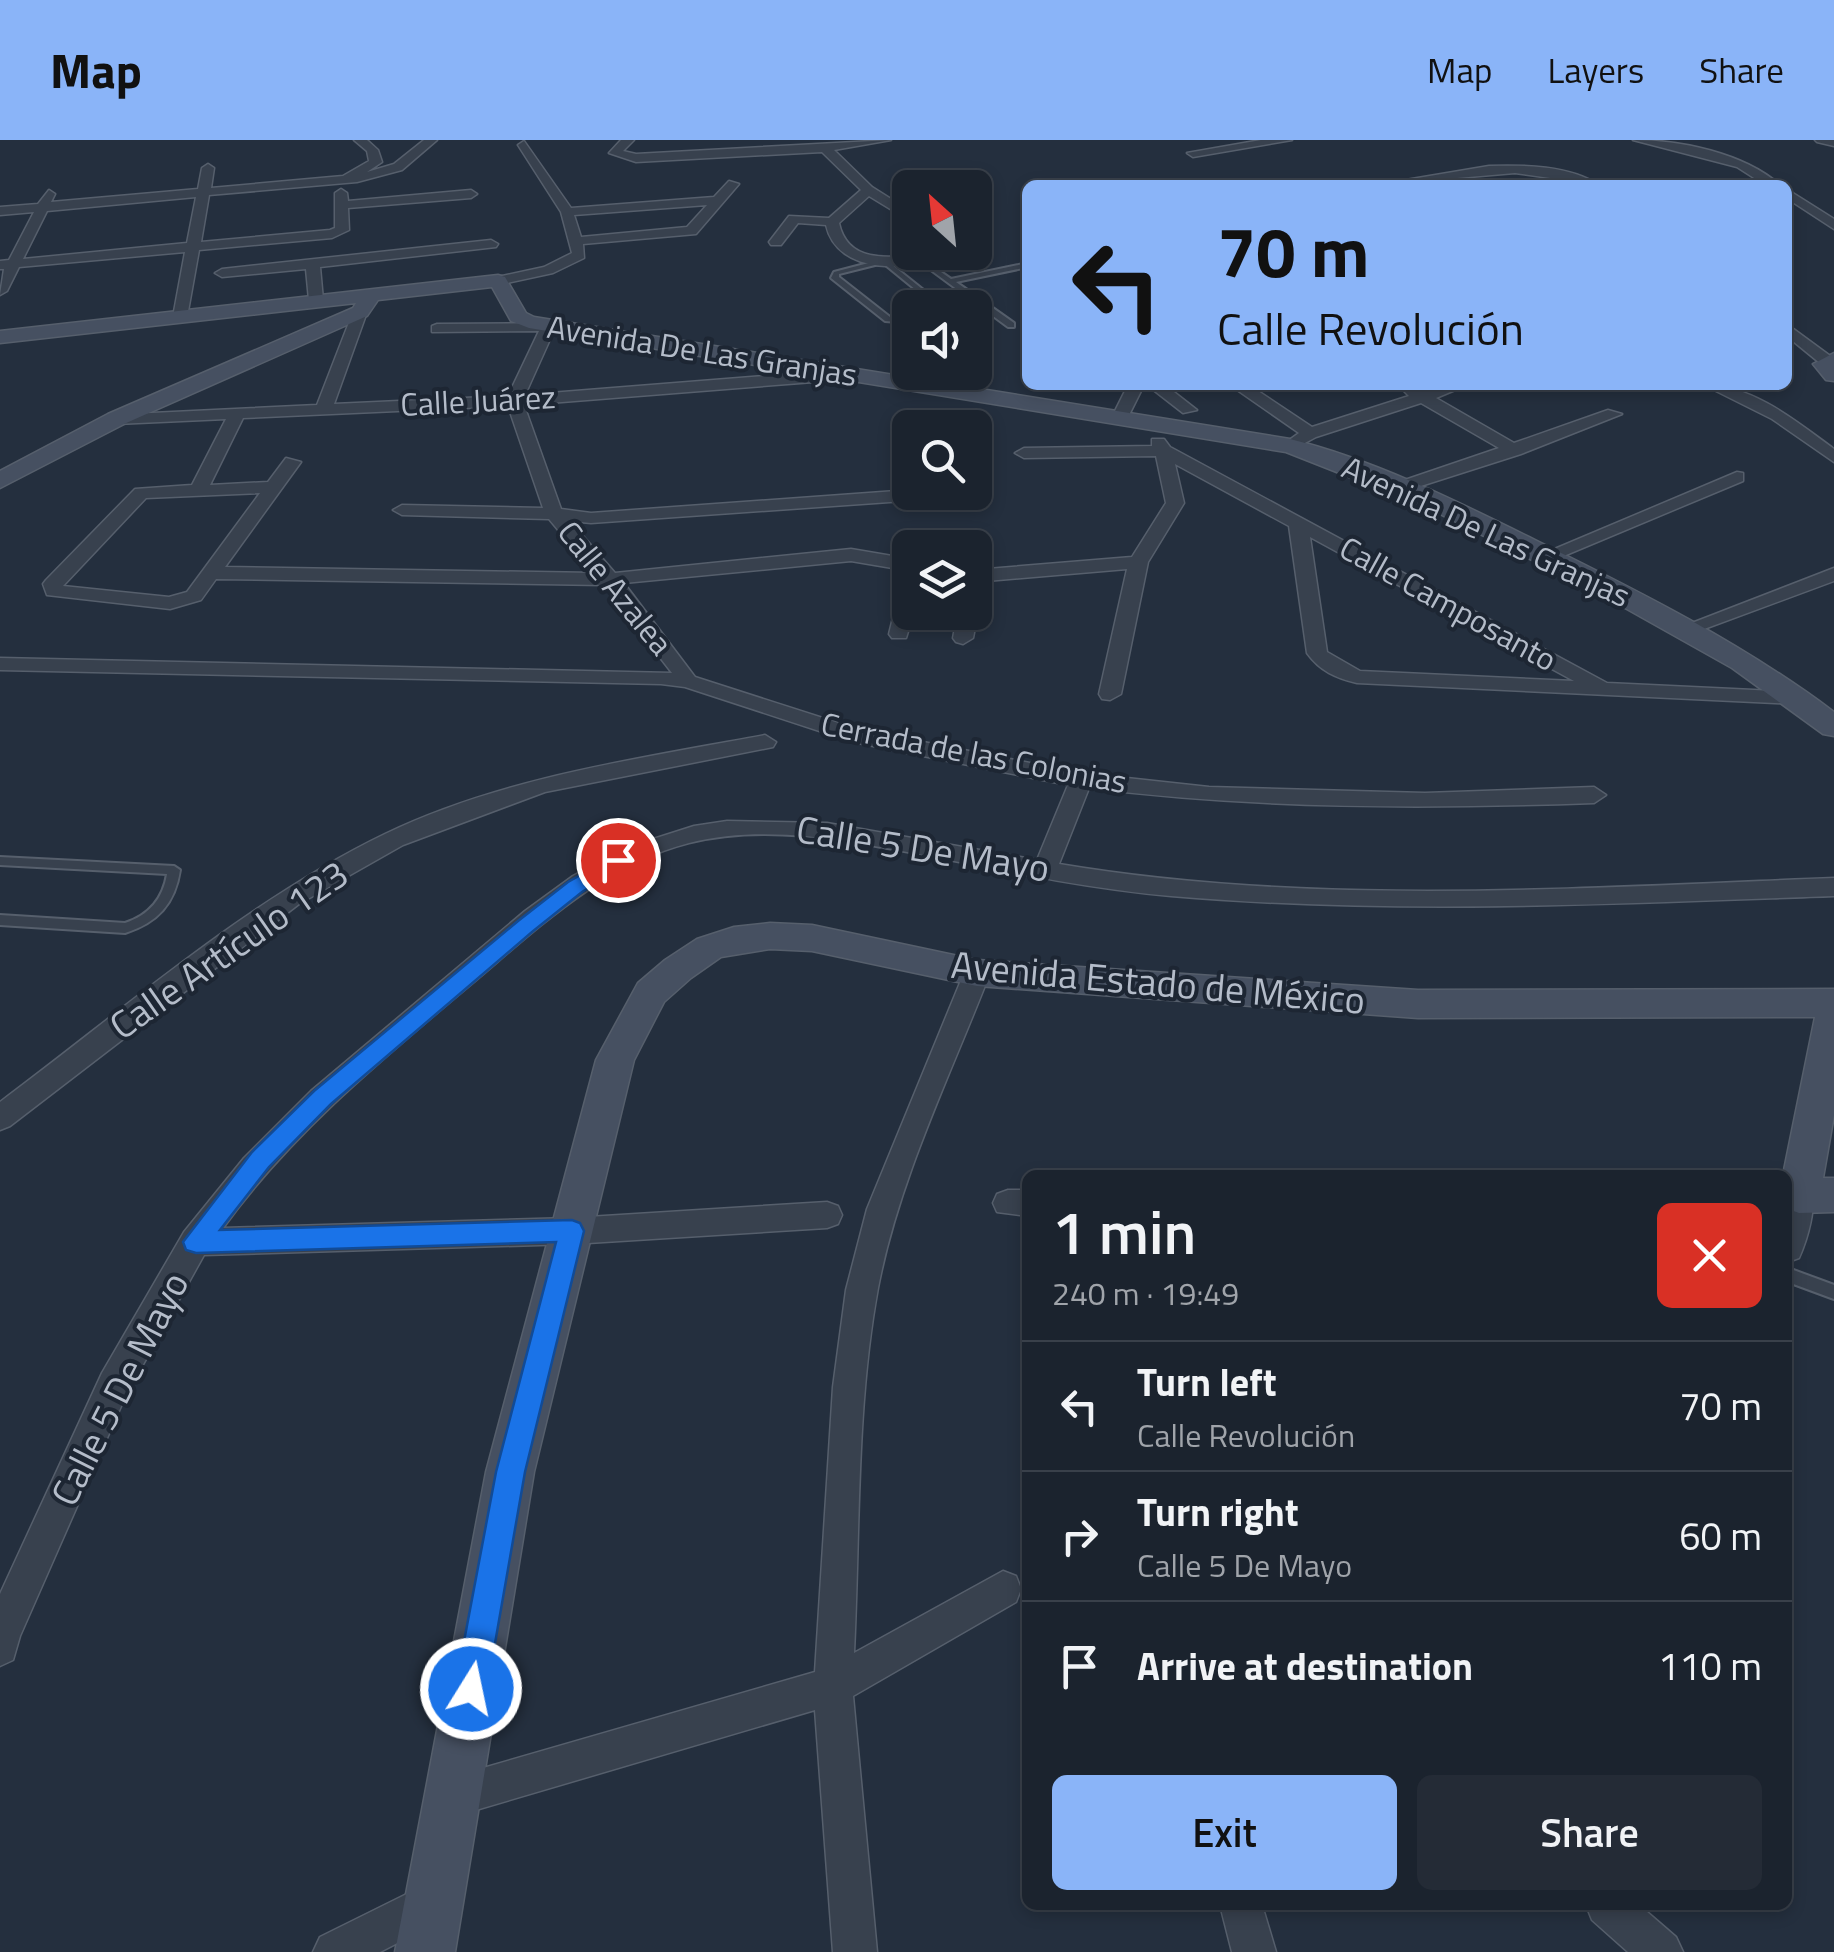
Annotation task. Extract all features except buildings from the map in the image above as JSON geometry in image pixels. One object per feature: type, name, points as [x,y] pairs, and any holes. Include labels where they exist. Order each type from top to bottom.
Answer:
[{"type":"street","points":[[340,193],[376,162],[372,150],[360,140]]},
{"type":"street","points":[[340,193],[357,178],[398,167],[431,140]]},
{"type":"street","points":[[628,140],[615,154],[636,158],[824,148],[885,140]]},
{"type":"street","points":[[1193,153],[1286,140]]},
{"type":"street","points":[[1639,140],[1741,164],[1766,180]]},
{"type":"street","points":[[1822,140],[1834,142]]},
{"type":"street","points":[[0,337],[316,300],[367,303],[498,281],[569,263],[579,256],[567,212],[524,145]]},
{"type":"street","points":[[824,148],[868,190],[892,205]]},
{"type":"street","points":[[1419,180],[1514,167],[1560,172],[1580,180]]},
{"type":"street","points":[[180,317],[208,168]]},
{"type":"street","points":[[576,241],[691,231],[733,184]]},
{"type":"street","points":[[0,291],[6,265],[52,188]]},
{"type":"street","points":[[776,242],[794,219],[832,222],[868,190]]},
{"type":"street","points":[[0,212],[202,192],[471,194]]},
{"type":"street","points":[[6,265],[338,232],[342,230],[340,193]]},
{"type":"street","points":[[1792,197],[1834,225]]},
{"type":"street","points":[[567,212],[715,201]]},
{"type":"street","points":[[846,212],[892,208]]},
{"type":"street","points":[[832,222],[835,243],[840,249],[892,260]]},
{"type":"street","points":[[222,273],[491,244]]},
{"type":"street","points":[[313,264],[316,300]]},
{"type":"street","name":"Avenida De Las Granjas","points":[[498,281],[518,317],[549,326],[838,375],[1132,419],[1300,439],[1689,628],[1834,726]]},
{"type":"street","points":[[324,408],[367,303]]},
{"type":"street","points":[[0,481],[116,419],[367,303]]},
{"type":"street","points":[[437,329],[549,326],[514,401]]},
{"type":"street","points":[[1792,333],[1832,365]]},
{"type":"street","name":"Calle Juárez","points":[[116,419],[514,401],[838,375]]},
{"type":"street","points":[[1110,694],[1138,562],[1175,503],[1164,451],[1132,419],[1135,390]]},
{"type":"street","points":[[1163,390],[1189,410]]},
{"type":"street","points":[[1244,390],[1300,439],[1444,390]]},
{"type":"street","points":[[1410,390],[1514,450]]},
{"type":"street","points":[[1723,390],[1778,416],[1834,458]]},
{"type":"street","name":"Calle Azalea","points":[[514,401],[554,514],[648,624],[688,681]]},
{"type":"street","points":[[198,490],[237,414]]},
{"type":"street","points":[[1402,487],[1614,414]]},
{"type":"street","points":[[1024,453],[1164,451]]},
{"type":"street","name":"Calle Camposanto","points":[[1164,451],[1599,686]]},
{"type":"street","points":[[274,487],[149,491],[134,496],[53,584],[54,591],[62,595],[184,601],[194,596],[210,573],[274,487],[292,462]]},
{"type":"street","points":[[1547,556],[1737,477]]},
{"type":"street","points":[[402,510],[591,518],[892,497]]},
{"type":"street","name":"Calle Camposanto","points":[[1298,522],[1317,653],[1324,663],[1356,677],[1797,698]]},
{"type":"street","points":[[210,573],[610,579],[852,555],[892,561]]},
{"type":"street","points":[[992,575],[1138,562]]},
{"type":"street","points":[[1689,628],[1834,574]]},
{"type":"street","points":[[899,634],[900,630]]},
{"type":"street","points":[[963,638],[965,630]]},
{"type":"street","name":"Cerrada de las Colonias","points":[[0,664],[688,681],[853,735],[1081,780],[1210,795],[1425,802],[1594,795]]},
{"type":"street","name":"Calle Artículo 123","points":[[0,1118],[290,898],[395,839],[540,785],[765,742]]},
{"type":"street","points":[[1045,870],[1081,780]]},
{"type":"street","name":"Calle 5 De Mayo","points":[[0,1647],[1,1635],[87,1445],[147,1326],[196,1242],[260,1160],[322,1098],[525,926],[618,860],[662,842],[744,826],[811,826],[1045,870],[1162,886],[1394,900],[1834,887]]},
{"type":"street","name":"Avenida Estado de México","points":[[425,1952],[510,1472],[615,1060],[650,992],[709,948],[752,938],[812,938],[977,973],[1418,1004],[1834,1003]]},
{"type":"street","points":[[854,1952],[832,1686],[850,1387],[862,1290],[882,1209],[977,973]]},
{"type":"street","points":[[1792,1237],[1807,1196],[1834,1012]]},
{"type":"street","points":[[196,1242],[572,1231],[826,1216]]},
{"type":"street","points":[[452,1797],[832,1686],[1003,1589]]},
{"type":"street","points":[[0,1628],[1,1635]]},
{"type":"street","points":[[335,1952],[431,1903]]},
{"type":"street","points":[[1242,1910],[1254,1952]]},
{"type":"street","points":[[1613,1910],[1660,1952]]},
{"type":"lane","points":[[892,319],[835,278],[842,270],[884,261],[920,290]]},
{"type":"lane","points":[[950,282],[1022,266]]},
{"type":"lane","points":[[934,270],[959,290]]},
{"type":"lane","points":[[992,315],[1011,325]]},
{"type":"lane","points":[[0,860],[174,870],[156,916],[142,924],[125,928],[0,920]]},
{"type":"lane","points":[[1792,1277],[1834,1292]]},
{"type":"route","points":[[471,1689],[510,1472],[572,1231],[196,1242],[260,1160],[322,1098],[525,926],[618,860]]}]
